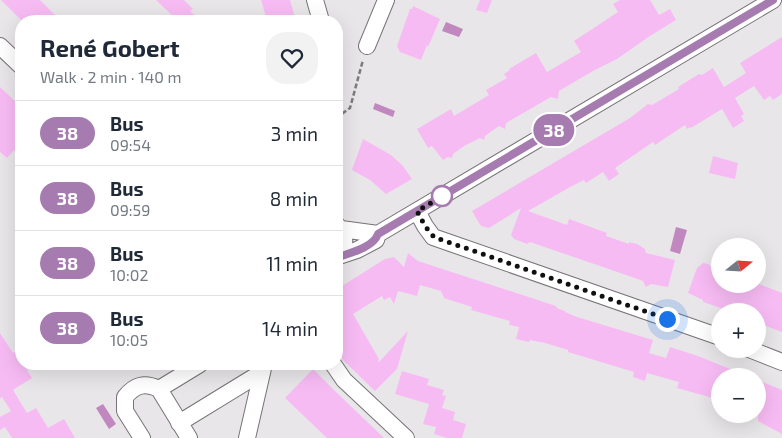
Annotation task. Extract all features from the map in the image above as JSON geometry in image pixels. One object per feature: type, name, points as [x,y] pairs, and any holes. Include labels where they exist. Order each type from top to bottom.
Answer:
[{"type":"street","points":[[315,0],[319,15]]},
{"type":"street","points":[[367,46],[386,0]]},
{"type":"street","points":[[343,228],[378,234],[773,0]]},
{"type":"street","points":[[0,46],[15,60]]},
{"type":"street","points":[[417,211],[425,226],[434,237],[711,335]]},
{"type":"street","points":[[343,255],[376,240],[378,234]]},
{"type":"street","points":[[343,237],[345,242],[343,249]]},
{"type":"street","points":[[766,356],[782,362]]},
{"type":"street","points":[[159,389],[190,370]]},
{"type":"street","points":[[337,370],[344,380],[406,438]]},
{"type":"street","points":[[179,423],[262,371]]},
{"type":"street","points":[[245,436],[262,371]]},
{"type":"street","points":[[142,438],[125,411],[125,397],[133,388],[140,385],[150,385],[159,389],[189,438]]},
{"type":"path","points":[[343,113],[350,108],[367,46]]},
{"type":"shaded area","points":[[446,22],[463,29],[459,37],[442,31]]},
{"type":"shaded area","points":[[375,103],[395,111],[393,117],[373,109]]},
{"type":"shaded area","points":[[676,227],[687,230],[680,254],[670,251]]},
{"type":"shaded area","points":[[103,404],[116,424],[109,429],[96,408]]},
{"type":"building","points":[[1,0],[40,0],[55,15],[16,15]]},
{"type":"building","points":[[156,0],[184,0],[193,9],[190,11],[194,15],[172,15]]},
{"type":"building","points":[[261,0],[290,0],[294,15],[265,15]]},
{"type":"building","points":[[480,0],[492,0],[487,13],[476,10]]},
{"type":"building","points":[[620,0],[650,0],[659,15],[670,9],[676,20],[617,59],[559,91],[558,99],[551,97],[506,123],[505,129],[499,126],[485,136],[484,140],[480,138],[464,146],[453,154],[452,158],[448,157],[443,160],[432,146],[428,148],[417,129],[451,109],[454,116],[489,95],[486,90],[507,78],[504,74],[509,69],[536,53],[547,72],[581,52],[574,41],[618,12],[613,4]]},
{"type":"building","points":[[413,6],[440,19],[421,60],[400,52],[397,46],[410,9]]},
{"type":"building","points":[[782,37],[782,94],[773,100],[770,96],[764,100],[754,86],[735,98],[744,114],[741,116],[744,121],[733,128],[722,109],[691,128],[687,129],[685,125],[655,145],[653,142],[615,168],[619,174],[609,181],[603,172],[586,183],[584,180],[528,211],[567,225],[569,219],[607,233],[606,236],[629,244],[629,242],[637,244],[645,249],[646,253],[675,260],[668,287],[651,284],[646,287],[643,281],[530,242],[527,244],[514,239],[511,235],[521,208],[489,228],[481,226],[476,218],[472,211],[630,118],[648,104],[652,105],[679,89],[678,87],[699,74],[702,75],[713,68],[724,87],[746,73],[740,63]]},
{"type":"building","points":[[0,87],[15,101],[15,151],[7,158],[0,152]]},
{"type":"building","points":[[363,139],[391,155],[403,166],[412,179],[386,194],[370,180],[352,170]]},
{"type":"building","points":[[713,156],[738,163],[735,179],[709,173]]},
{"type":"building","points":[[408,253],[418,261],[556,306],[577,317],[653,340],[649,353],[666,358],[670,347],[727,368],[711,368],[711,397],[677,388],[679,382],[647,373],[645,381],[633,377],[634,372],[568,352],[568,350],[545,343],[516,339],[519,327],[509,325],[510,321],[471,310],[472,307],[444,298],[441,291],[420,285],[417,296],[398,291],[394,304],[390,297],[384,300],[382,296],[353,314],[379,359],[378,363],[408,331],[397,369],[375,391],[343,360],[343,285],[385,259],[394,257],[404,267]]},
{"type":"building","points":[[703,263],[711,267],[711,293],[766,293],[766,287],[782,293],[782,332],[766,326],[766,303],[711,303],[711,305],[688,293],[697,268]]},
{"type":"building","points":[[0,333],[13,353],[15,352],[15,370],[27,370],[32,378],[13,390],[27,413],[36,408],[48,428],[64,419],[75,438],[12,438],[5,427],[0,430],[0,417],[11,411],[2,397],[0,398]]},
{"type":"building","points":[[314,370],[384,438],[327,438],[285,398]]},
{"type":"building","points":[[402,371],[429,379],[427,385],[444,390],[442,395],[446,396],[442,408],[455,412],[453,420],[466,424],[462,438],[447,438],[434,434],[436,427],[423,424],[429,404],[395,394]]},
{"type":"building","points":[[766,383],[782,390],[782,434],[762,423],[766,423]]},
{"type":"bus line","name":"38","points":[[343,255],[376,240],[378,234],[773,0]]},
{"type":"route","points":[[442,196],[448,193],[417,211],[425,226],[434,237],[667,319]]}]
